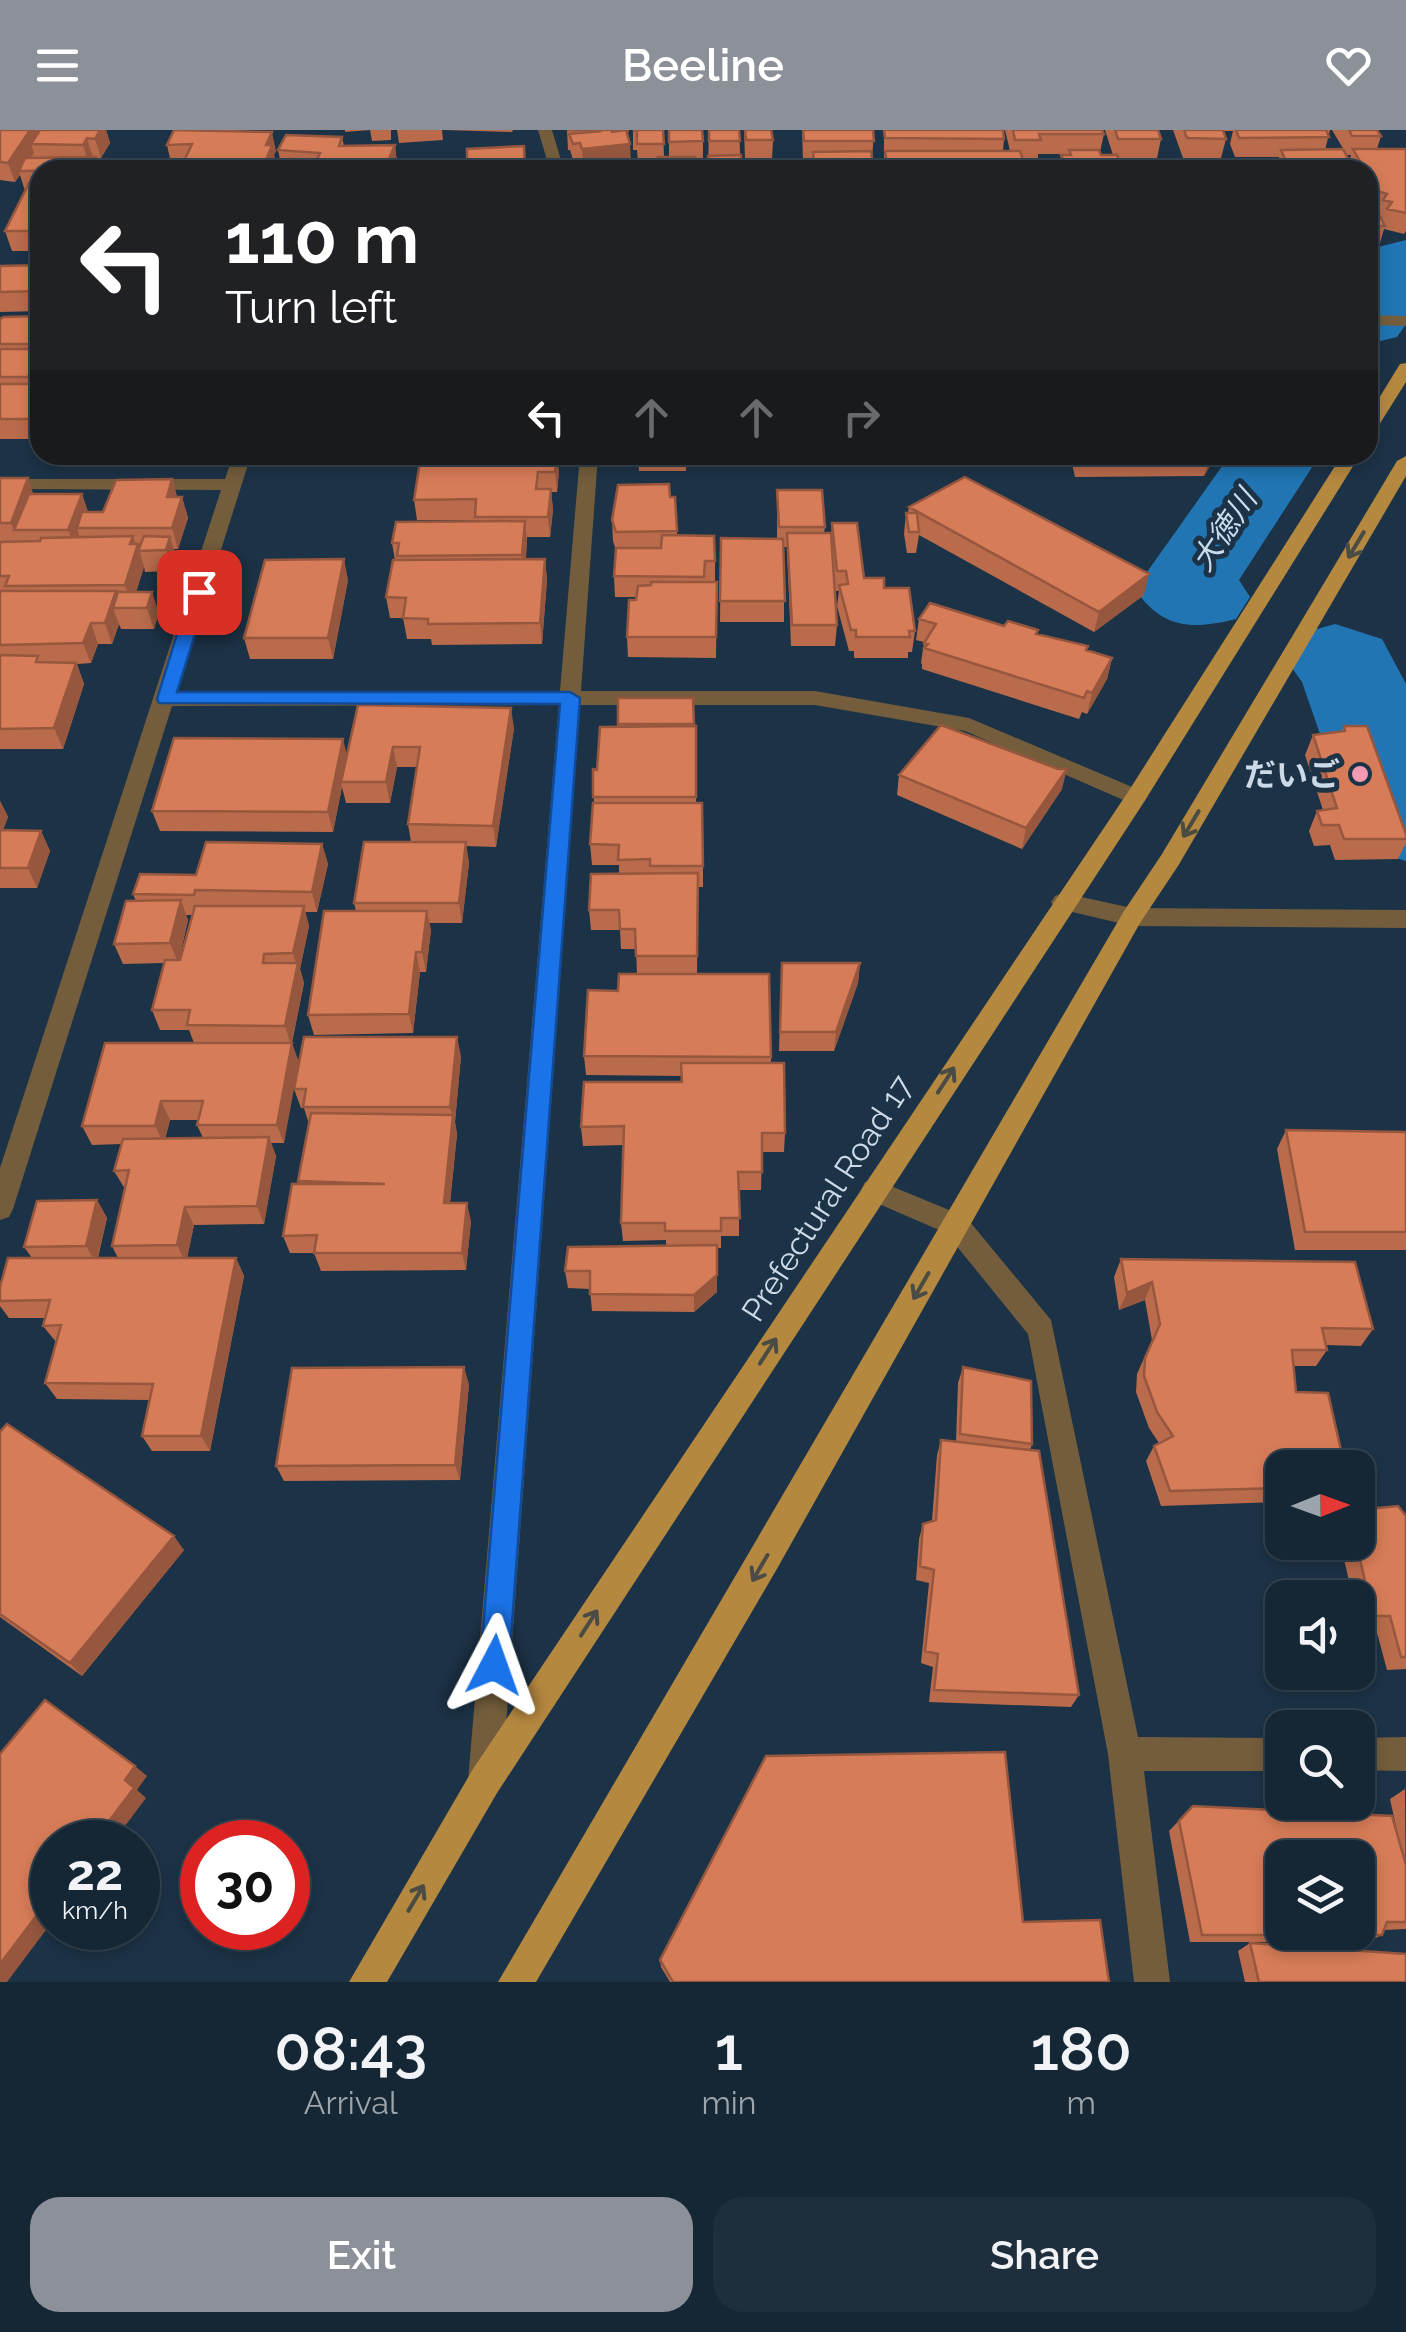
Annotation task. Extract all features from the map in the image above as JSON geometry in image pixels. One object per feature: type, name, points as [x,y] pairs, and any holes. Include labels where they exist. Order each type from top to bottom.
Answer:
[{"type":"main road","points":[[1378,413],[1406,368]]},
{"type":"main road","points":[[516,1982],[1132,917],[1170,860],[1406,461]]},
{"type":"main road","name":"Prefectural Road 17","points":[[367,1982],[485,1781],[1136,797],[1345,465]]},
{"type":"street","points":[[545,130],[554,160]]},
{"type":"street","points":[[0,1209],[239,465]]},
{"type":"street","points":[[485,1781],[589,465]]},
{"type":"street","points":[[0,484],[232,485]]},
{"type":"street","points":[[166,699],[834,701],[969,725],[1136,797]]},
{"type":"street","points":[[1063,902],[1132,917],[1406,919]]},
{"type":"street","points":[[874,1190],[956,1226],[1041,1328],[1125,1754],[1152,1982]]},
{"type":"street","points":[[1125,1754],[1265,1754]]},
{"type":"street","points":[[1375,1754],[1406,1754]]},
{"type":"building","points":[[0,130],[30,130],[8,163],[0,162]]},
{"type":"building","points":[[40,130],[100,130],[95,139],[87,138],[83,145],[31,144]]},
{"type":"building","points":[[174,130],[272,132],[266,145],[272,145],[266,160],[184,160],[192,144],[167,145]]},
{"type":"building","points":[[567,130],[626,130],[630,144],[582,149],[580,143],[573,144],[569,134],[602,131]]},
{"type":"building","points":[[633,130],[663,130],[664,144],[637,144],[637,131]]},
{"type":"building","points":[[669,130],[702,130],[703,141],[669,142]]},
{"type":"building","points":[[709,130],[739,130],[740,141],[709,141]]},
{"type":"building","points":[[745,130],[771,130],[773,140],[746,140]]},
{"type":"building","points":[[803,130],[873,130],[874,141],[804,141]]},
{"type":"building","points":[[884,130],[1003,130],[1004,139],[885,138]]},
{"type":"building","points":[[1013,130],[1102,130],[1104,134],[1039,134],[1041,140],[1015,140]]},
{"type":"building","points":[[1115,130],[1158,130],[1161,139],[1118,139]]},
{"type":"building","points":[[1184,130],[1223,130],[1226,139],[1187,138]]},
{"type":"building","points":[[1236,130],[1326,130],[1329,137],[1239,138]]},
{"type":"building","points":[[1349,130],[1377,130],[1381,136],[1352,136]]},
{"type":"building","points":[[286,135],[342,137],[339,146],[395,145],[388,160],[317,160],[320,153],[278,150]]},
{"type":"building","points":[[524,146],[525,160],[467,160],[467,149]]},
{"type":"building","points":[[1343,149],[1349,160],[1286,160],[1281,150]]},
{"type":"building","points":[[1353,149],[1406,149],[1406,213],[1387,209],[1392,202],[1383,200],[1387,194],[1378,191],[1378,160],[1359,160]]},
{"type":"building","points":[[1069,150],[1099,150],[1101,155],[1117,155],[1119,160],[1063,160],[1061,155],[1071,155]]},
{"type":"building","points":[[871,151],[872,160],[814,160],[813,152]]},
{"type":"building","points":[[885,151],[1020,151],[1023,160],[886,160]]},
{"type":"building","points":[[741,155],[741,160],[708,160],[708,156]]},
{"type":"building","points":[[96,157],[30,160],[30,171],[19,171],[25,158]]},
{"type":"building","points":[[658,157],[696,160],[658,160]]},
{"type":"building","points":[[29,183],[30,183],[30,231],[5,231]]},
{"type":"building","points":[[30,265],[30,291],[0,292],[0,266]]},
{"type":"building","points":[[30,316],[30,344],[0,344],[0,319]]},
{"type":"building","points":[[0,349],[30,349],[28,377],[0,377]]},
{"type":"building","points":[[0,384],[30,384],[30,419],[0,419]]},
{"type":"building","points":[[419,465],[556,465],[555,472],[538,472],[536,489],[551,489],[548,517],[475,517],[476,499],[414,500]]},
{"type":"building","points":[[965,477],[1149,574],[1099,612],[909,507]]},
{"type":"building","points":[[0,478],[28,478],[11,523],[0,523]]},
{"type":"building","points":[[172,479],[167,497],[182,497],[172,528],[77,528],[82,512],[103,512],[116,480]]},
{"type":"building","points":[[669,484],[670,497],[675,497],[677,531],[616,532],[612,520],[618,485]]},
{"type":"building","points":[[777,490],[822,490],[825,527],[779,527]]},
{"type":"building","points":[[29,494],[82,494],[68,530],[14,530]]},
{"type":"building","points":[[906,513],[917,513],[919,532],[909,532]]},
{"type":"building","points":[[525,521],[522,555],[397,556],[399,543],[392,543],[396,522]]},
{"type":"building","points":[[832,523],[857,523],[864,578],[884,578],[884,588],[909,588],[915,631],[909,631],[910,637],[856,637],[856,630],[851,630],[839,585],[848,584],[846,571],[837,571]]},
{"type":"building","points":[[787,533],[831,533],[837,625],[792,625]]},
{"type":"building","points":[[662,535],[714,536],[715,561],[705,561],[704,577],[614,576],[616,548],[661,548]]},
{"type":"building","points":[[133,536],[130,544],[138,544],[125,585],[5,586],[9,576],[0,576],[0,542]]},
{"type":"building","points":[[144,536],[170,537],[166,550],[138,551]]},
{"type":"building","points":[[721,538],[783,539],[785,601],[720,601]]},
{"type":"building","points":[[344,559],[328,638],[244,638],[265,560]]},
{"type":"building","points":[[545,559],[540,623],[428,624],[428,619],[403,618],[406,598],[386,597],[393,560]]},
{"type":"building","points":[[651,582],[717,582],[716,637],[627,637],[629,600],[636,600],[638,586]]},
{"type":"building","points":[[0,591],[116,591],[105,623],[91,623],[83,643],[0,645]]},
{"type":"building","points":[[118,592],[152,592],[147,608],[113,608]]},
{"type":"building","points":[[930,603],[1004,626],[1008,621],[1038,630],[1036,634],[1088,646],[1086,650],[1112,658],[1092,693],[1087,691],[1084,698],[924,648],[936,624],[919,619]]},
{"type":"building","points":[[0,655],[38,656],[36,662],[76,663],[54,728],[0,729]]},
{"type":"building","points":[[618,698],[693,698],[694,724],[618,724]]},
{"type":"building","points":[[358,705],[511,708],[493,826],[408,824],[420,747],[393,747],[386,782],[341,782]]},
{"type":"building","points":[[941,725],[1067,769],[1026,828],[899,775]]},
{"type":"building","points":[[696,726],[696,797],[593,797],[600,727]]},
{"type":"building","points":[[1344,726],[1367,726],[1406,839],[1344,839],[1339,825],[1322,825],[1317,811],[1337,808],[1313,735],[1345,731]]},
{"type":"building","points":[[174,738],[343,739],[328,812],[152,811]]},
{"type":"building","points":[[593,803],[702,803],[703,866],[650,866],[650,859],[618,860],[619,845],[590,844]]},
{"type":"building","points":[[0,830],[41,831],[28,868],[0,868]]},
{"type":"building","points":[[206,842],[322,844],[312,892],[195,890],[194,895],[133,894],[140,874],[196,875]]},
{"type":"building","points":[[364,842],[466,842],[459,903],[354,903]]},
{"type":"building","points":[[698,873],[697,956],[636,956],[635,929],[620,929],[619,910],[589,910],[591,874]]},
{"type":"building","points":[[181,900],[170,943],[114,944],[126,901]]},
{"type":"building","points":[[195,906],[304,906],[293,953],[264,954],[263,963],[298,963],[285,1026],[187,1025],[190,1010],[152,1010],[165,960],[180,960]]},
{"type":"building","points":[[324,911],[427,911],[422,952],[416,952],[409,1014],[308,1015]]},
{"type":"building","points":[[782,963],[860,963],[836,1032],[780,1032]]},
{"type":"building","points":[[619,974],[769,974],[771,1057],[584,1056],[588,990],[618,991]]},
{"type":"building","points":[[304,1037],[457,1037],[450,1107],[303,1107],[306,1089],[294,1089]]},
{"type":"building","points":[[105,1043],[292,1043],[277,1125],[197,1125],[203,1101],[161,1101],[155,1126],[82,1126]]},
{"type":"building","points":[[681,1063],[784,1063],[785,1133],[762,1133],[762,1172],[738,1172],[740,1218],[721,1218],[721,1231],[665,1231],[665,1223],[621,1223],[624,1126],[581,1127],[584,1082],[682,1082]]},
{"type":"building","points":[[311,1113],[453,1115],[444,1203],[467,1203],[462,1253],[314,1253],[317,1235],[283,1236],[292,1184],[385,1184],[298,1181]]},
{"type":"building","points":[[1286,1130],[1406,1132],[1406,1232],[1305,1232]]},
{"type":"building","points":[[269,1137],[257,1206],[185,1207],[177,1245],[112,1246],[129,1170],[114,1171],[123,1139]]},
{"type":"building","points":[[97,1200],[86,1246],[24,1247],[37,1201]]},
{"type":"building","points":[[717,1245],[717,1275],[694,1295],[590,1294],[590,1271],[565,1271],[568,1247]]},
{"type":"building","points":[[8,1258],[236,1258],[201,1436],[142,1436],[153,1384],[45,1383],[61,1325],[43,1326],[50,1300],[0,1301]]},
{"type":"building","points":[[1121,1259],[1355,1262],[1373,1329],[1322,1328],[1327,1350],[1292,1350],[1296,1392],[1328,1393],[1341,1450],[1265,1450],[1265,1488],[1170,1491],[1154,1446],[1173,1436],[1157,1412],[1144,1376],[1145,1358],[1160,1324],[1152,1282],[1127,1293]]},
{"type":"building","points":[[464,1367],[455,1465],[276,1466],[292,1368]]},
{"type":"building","points":[[963,1367],[1031,1381],[1032,1444],[960,1434]]},
{"type":"building","points":[[7,1424],[174,1536],[70,1663],[0,1614],[0,1432]]},
{"type":"building","points":[[941,1440],[1039,1451],[1079,1695],[934,1690],[938,1654],[925,1651],[934,1570],[920,1566],[923,1524],[936,1520]]},
{"type":"building","points":[[1398,1506],[1406,1516],[1406,1657],[1401,1657],[1390,1616],[1375,1616],[1375,1580],[1365,1580],[1360,1560],[1375,1560],[1375,1508]]},
{"type":"building","points":[[45,1700],[135,1766],[125,1780],[134,1788],[110,1820],[30,1820],[30,1924],[0,1964],[0,1754]]},
{"type":"building","points":[[1005,1752],[1023,1922],[1100,1920],[1109,1982],[673,1982],[660,1960],[766,1756]]},
{"type":"building","points":[[1193,1806],[1265,1810],[1265,1820],[1375,1820],[1375,1815],[1392,1816],[1406,1865],[1406,1922],[1387,1922],[1382,1935],[1375,1935],[1375,1840],[1265,1840],[1265,1935],[1202,1935],[1179,1821]]},
{"type":"building","points":[[1250,1943],[1265,1944],[1265,1950],[1406,1954],[1406,1982],[1259,1982]]},
{"type":"waterway","name":"大徳川","points":[[1378,305],[1406,264]]},
{"type":"waterway","name":"大徳川","points":[[1201,597],[1184,589],[1268,465]]},
{"type":"waterway","name":"大徳川","points":[[1335,657],[1346,662],[1406,821]]},
{"type":"place","name":"だいご","points":[[1360,774]]},
{"type":"route","points":[[199,592],[166,699],[570,698],[494,1665]]}]
